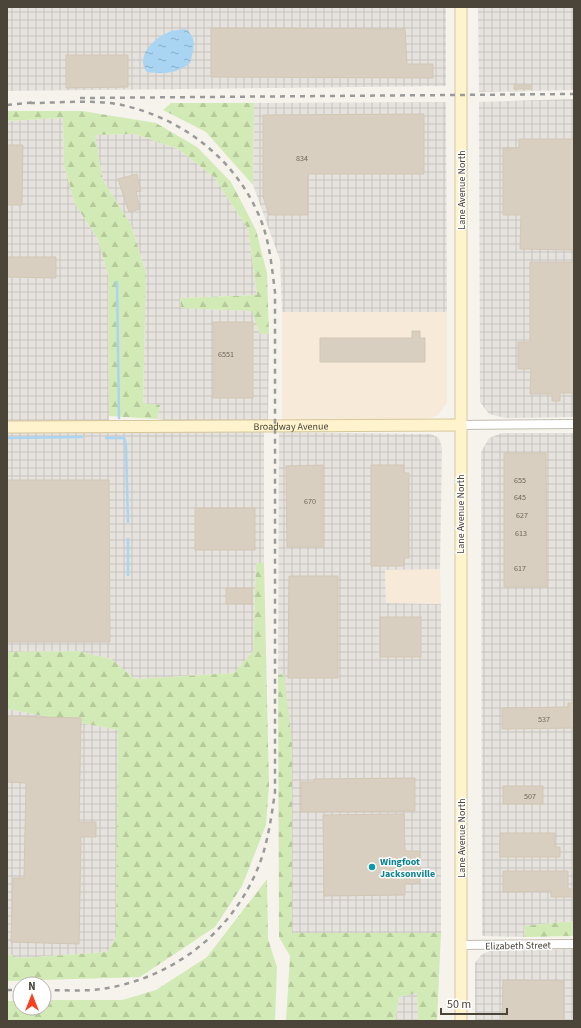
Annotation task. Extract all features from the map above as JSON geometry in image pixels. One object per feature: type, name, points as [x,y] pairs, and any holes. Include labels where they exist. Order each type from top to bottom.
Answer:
[{"type":"main road","name":"Lane Avenue North","points":[[461,7],[461,1021]]},
{"type":"main road","name":"Broadway Avenue","points":[[7,427],[460,425]]},
{"type":"street","name":"Broadway Avenue","points":[[460,425],[574,424]]},
{"type":"street","name":"Elizabeth Street","points":[[461,945],[574,944]]},
{"type":"shaded area","points":[[7,7],[446,7],[446,86],[7,91]]},
{"type":"shaded area","points":[[478,7],[574,7],[574,90],[479,92]]},
{"type":"shaded area","points":[[574,99],[574,417],[505,418],[489,414],[480,402],[479,102]]},
{"type":"shaded area","points":[[446,102],[447,312],[282,312],[280,260],[253,185],[254,103]]},
{"type":"shaded area","points":[[63,118],[64,165],[75,204],[98,239],[108,275],[109,422],[7,423],[7,121]]},
{"type":"shaded area","points":[[135,134],[178,149],[214,177],[248,229],[257,295],[180,298],[181,308],[253,311],[260,334],[269,334],[268,421],[181,422],[157,419],[160,405],[143,404],[146,273],[131,225],[103,180],[94,135]]},
{"type":"shaded area","points":[[282,312],[447,312],[447,403],[438,415],[428,419],[282,421]]},
{"type":"shaded area","points":[[264,431],[264,563],[256,563],[253,651],[234,673],[135,679],[111,659],[78,651],[7,652],[7,432]]},
{"type":"shaded area","points":[[279,432],[431,434],[439,438],[442,448],[440,569],[385,570],[386,603],[441,604],[441,933],[292,934],[292,743],[278,675]]},
{"type":"shaded area","points":[[502,433],[574,433],[574,921],[524,926],[525,937],[482,936],[481,452],[489,438]]},
{"type":"shaded area","points":[[385,569],[440,569],[441,604],[386,603]]},
{"type":"shaded area","points":[[7,709],[118,730],[116,937],[107,952],[20,958],[7,954]]},
{"type":"shaded area","points":[[574,949],[574,1021],[475,1021],[475,963],[481,955],[489,951]]},
{"type":"shaded area","points":[[417,993],[418,1021],[395,1021],[399,997]]},
{"type":"green space","points":[[171,103],[254,103],[253,185],[206,132],[163,110]]},
{"type":"green space","points":[[7,111],[82,111],[156,123],[197,147],[231,182],[256,230],[267,273],[269,334],[260,334],[252,311],[181,308],[180,298],[257,295],[248,229],[214,177],[178,149],[135,134],[95,135],[103,180],[131,225],[146,273],[143,403],[160,405],[157,419],[109,416],[108,275],[98,239],[75,204],[64,165],[63,118],[7,121]]},
{"type":"green space","points":[[256,563],[264,563],[269,785],[266,825],[242,886],[215,927],[140,977],[52,980],[52,976],[12,976],[12,981],[7,981],[7,954],[20,958],[107,952],[116,937],[118,730],[7,709],[7,652],[78,651],[111,659],[135,679],[234,673],[253,651]]},
{"type":"green space","points":[[284,674],[292,743],[292,933],[441,933],[437,1021],[418,1021],[417,993],[399,997],[395,1021],[286,1021],[290,956],[279,937],[278,675]]},
{"type":"green space","points":[[267,879],[268,939],[277,967],[275,1021],[7,1021],[7,1001],[12,1001],[12,1016],[52,1016],[52,1000],[122,1000],[156,990],[207,957]]},
{"type":"green space","points":[[574,921],[574,936],[525,937],[524,926]]},
{"type":"water","points":[[185,29],[192,36],[194,44],[190,63],[175,71],[159,73],[147,72],[143,60],[147,49],[151,44],[169,32]]},
{"type":"building","points":[[211,28],[405,29],[407,64],[433,64],[433,78],[211,77]]},
{"type":"building","points":[[66,55],[128,55],[128,87],[66,88]]},
{"type":"building","points":[[514,85],[531,85],[531,89],[514,89]]},
{"type":"building","points":[[424,114],[424,174],[308,174],[308,215],[269,215],[263,196],[263,115]]},
{"type":"building","points":[[519,139],[574,139],[574,250],[520,249],[521,215],[503,215],[503,148],[519,148]]},
{"type":"building","points":[[7,145],[23,145],[22,205],[7,205]]},
{"type":"building","points":[[137,174],[141,191],[136,192],[140,209],[129,212],[118,179]]},
{"type":"building","points":[[7,257],[56,257],[56,278],[7,277]]},
{"type":"building","points":[[530,262],[574,262],[574,393],[560,393],[560,401],[552,401],[552,394],[530,394],[531,369],[518,369],[518,342],[530,342]]},
{"type":"building","points":[[213,322],[253,322],[253,398],[213,398]]},
{"type":"building","points":[[412,331],[420,331],[420,338],[425,338],[425,362],[320,362],[320,338],[412,338]]},
{"type":"building","points":[[504,453],[546,453],[547,587],[504,587]]},
{"type":"building","points":[[323,465],[323,547],[287,547],[286,466]]},
{"type":"building","points":[[371,465],[404,465],[404,473],[409,473],[409,558],[404,558],[404,566],[371,566]]},
{"type":"building","points":[[7,480],[109,480],[110,642],[7,642]]},
{"type":"building","points":[[195,508],[255,508],[255,550],[195,550]]},
{"type":"building","points":[[289,576],[338,576],[338,678],[288,678]]},
{"type":"building","points":[[226,588],[252,588],[252,604],[226,604]]},
{"type":"building","points":[[380,617],[421,617],[421,657],[380,657]]},
{"type":"building","points":[[568,703],[574,703],[574,728],[502,729],[502,708],[568,707]]},
{"type":"building","points":[[7,716],[81,718],[79,822],[96,822],[96,837],[81,837],[79,944],[11,942],[13,878],[24,878],[26,783],[7,782]]},
{"type":"building","points":[[415,778],[415,811],[301,812],[301,782],[314,782],[314,779]]},
{"type":"building","points":[[503,786],[543,786],[543,804],[503,804]]},
{"type":"building","name":"Wingfoot Jacksonville","points":[[404,814],[405,851],[420,851],[420,883],[405,884],[405,895],[324,896],[323,815]]},
{"type":"building","points":[[500,833],[555,833],[555,847],[560,847],[560,857],[500,857]]},
{"type":"building","points":[[503,871],[568,871],[568,889],[574,889],[574,897],[551,897],[551,891],[503,892]]},
{"type":"building","points":[[503,980],[564,981],[564,1021],[502,1021]]},
{"type":"waterway","points":[[117,282],[119,418]]},
{"type":"waterway","points":[[7,438],[82,437]]},
{"type":"waterway","points":[[124,437],[126,446],[128,522]]},
{"type":"waterway","points":[[106,438],[124,438]]},
{"type":"waterway","points":[[128,539],[128,575]]},
{"type":"railway","points":[[80,98],[574,94]]},
{"type":"railway","points":[[7,105],[36,102]]},
{"type":"railway","points":[[30,103],[99,102],[122,105],[167,121],[188,132],[207,146],[239,181],[252,201],[262,223],[267,240],[275,292],[275,792],[269,831],[263,854],[253,880],[239,903],[223,924],[204,943],[183,959],[159,972],[108,988],[52,990]]},
{"type":"railway","points":[[7,990],[12,990]]},
{"type":"place","name":"Wingfoot Jacksonville","points":[[372,867]]}]
